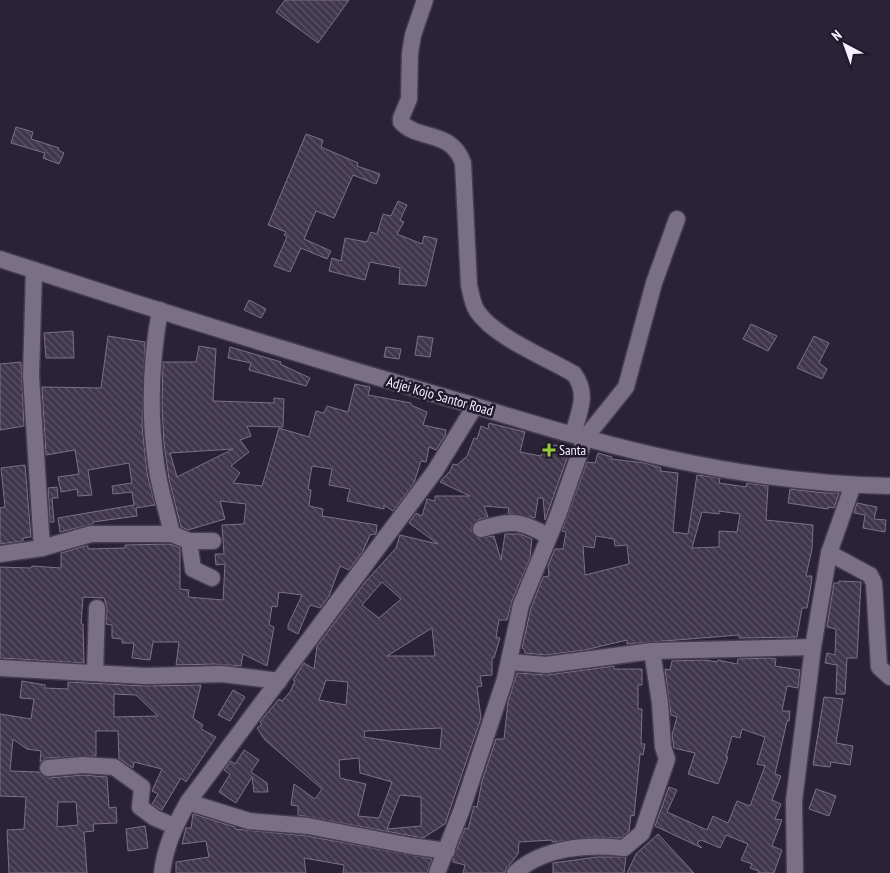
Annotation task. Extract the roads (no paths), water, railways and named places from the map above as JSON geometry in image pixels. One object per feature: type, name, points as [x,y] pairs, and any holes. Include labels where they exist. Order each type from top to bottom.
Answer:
[{"type":"street","points":[[425,0],[413,35],[410,54],[409,99],[400,118],[401,122],[412,129],[438,137],[452,146],[461,156],[464,163],[469,285],[472,300],[478,312],[496,331],[574,374],[582,384],[583,396],[579,436],[548,536],[521,605],[510,662],[437,873]]},
{"type":"street","points":[[579,436],[626,387],[654,283],[677,219]]},
{"type":"street","name":"Adjei Kojo Santor Road","points":[[0,259],[376,378],[579,436],[698,463],[853,485],[890,486]]},
{"type":"street","points":[[34,270],[31,376],[42,548]]},
{"type":"street","points":[[160,310],[153,356],[152,422],[156,465],[172,534]]},
{"type":"street","points":[[162,873],[167,846],[174,826],[188,802],[435,471],[476,406]]},
{"type":"street","points":[[795,873],[794,801],[814,647],[829,553],[853,485]]},
{"type":"street","points":[[481,529],[500,523],[520,522],[548,536]]},
{"type":"street","points":[[0,554],[42,548],[91,534],[172,534],[189,541],[213,541]]},
{"type":"street","points":[[189,541],[193,569],[212,578]]},
{"type":"street","points":[[829,553],[870,575],[874,583],[879,667],[890,677]]},
{"type":"street","points":[[95,672],[97,608]]},
{"type":"street","points":[[510,662],[546,665],[652,651],[814,647]]},
{"type":"street","points":[[515,873],[550,852],[603,846],[624,848],[642,834],[667,759],[663,747],[652,651]]},
{"type":"street","points":[[0,668],[146,676],[222,674],[279,682]]},
{"type":"street","points":[[48,768],[83,765],[114,768],[142,786],[140,807],[155,818],[174,826]]},
{"type":"street","points":[[188,802],[249,821],[308,826],[446,851]]},
{"type":"place","name":"Santa","points":[[549,450]]}]
